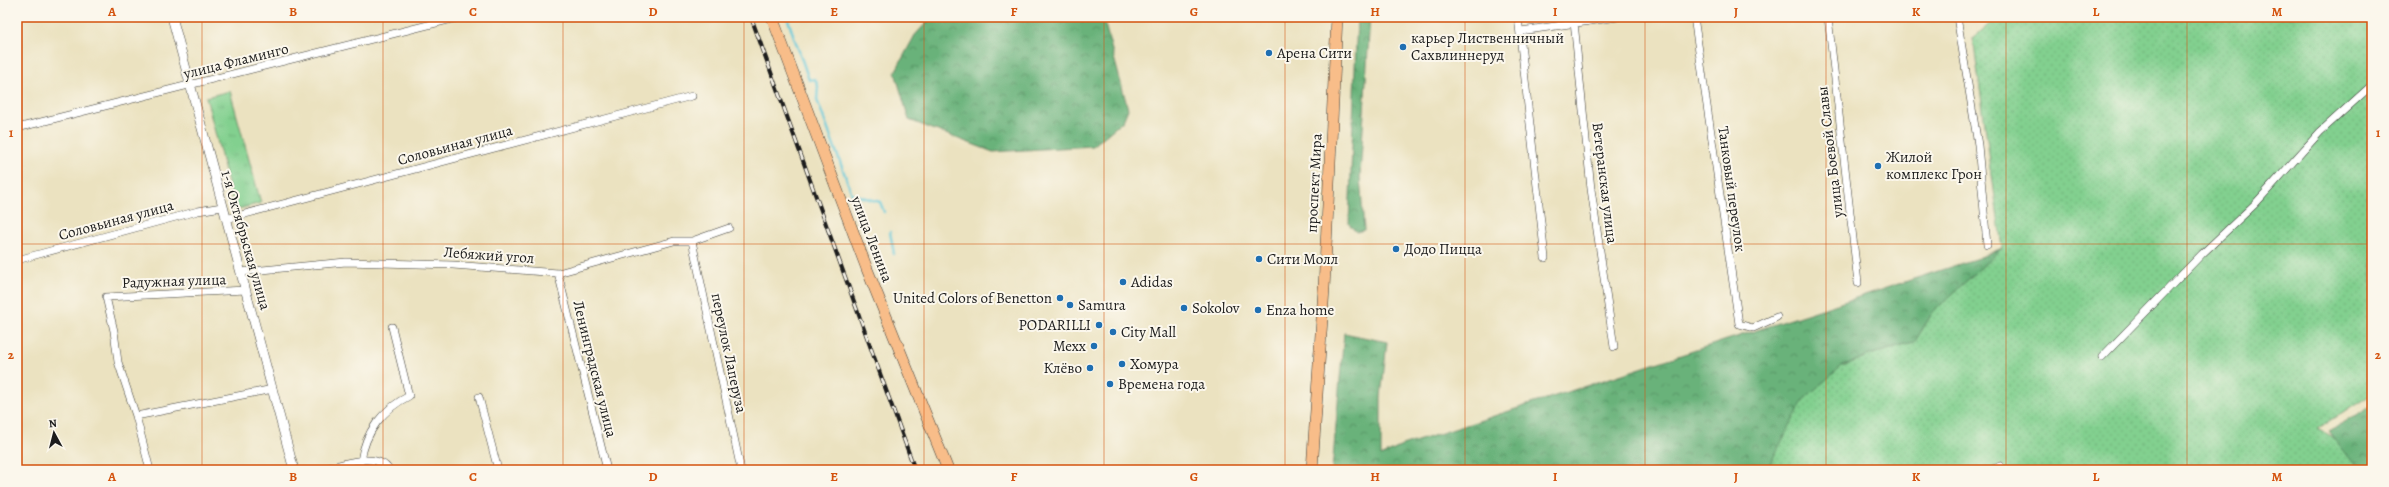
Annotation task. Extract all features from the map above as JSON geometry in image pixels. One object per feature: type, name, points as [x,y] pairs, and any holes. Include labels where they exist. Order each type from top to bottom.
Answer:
[{"type":"main road","name":"улица Ленина","points":[[772,17],[867,269],[948,470]]},
{"type":"main road","name":"проспект Мира","points":[[1312,470],[1337,17]]},
{"type":"main road","points":[[1307,470],[1308,455],[1315,428]]},
{"type":"street","name":"1-я Октябрьская улица","points":[[172,17],[189,86],[294,470]]},
{"type":"street","name":"улица Фламинго","points":[[17,128],[460,17]]},
{"type":"street","points":[[1518,17],[1521,31],[1545,258]]},
{"type":"street","points":[[1521,31],[1574,22],[1618,17]]},
{"type":"street","name":"Танковый переулок","points":[[1694,17],[1739,324],[1753,328],[1777,317]]},
{"type":"street","name":"улица Боевой Славы","points":[[1828,17],[1858,283]]},
{"type":"street","points":[[1956,17],[1978,145],[1988,245]]},
{"type":"street","name":"Ветеранская улица","points":[[1574,22],[1591,188],[1614,347]]},
{"type":"street","points":[[2102,357],[2202,254],[2255,204],[2320,132],[2372,85]]},
{"type":"street","name":"Соловьиная улица","points":[[226,219],[692,96]]},
{"type":"street","name":"Соловьиная улица","points":[[17,260],[198,211],[222,207]]},
{"type":"street","name":"Лебяжий угол","points":[[241,272],[346,262],[453,265],[558,273],[674,241],[692,241],[729,228]]},
{"type":"street","name":"переулок Лаперуза","points":[[692,241],[741,470]]},
{"type":"street","name":"Ленинградская улица","points":[[558,273],[607,470]]},
{"type":"street","name":"Радужная улица","points":[[150,470],[136,416],[118,362],[114,331],[106,297],[246,290]]},
{"type":"street","points":[[361,461],[365,442],[375,425],[389,410],[409,396],[392,327]]},
{"type":"street","points":[[136,416],[273,389]]},
{"type":"street","points":[[479,397],[498,470]]},
{"type":"street","points":[[322,470],[361,461],[381,462],[389,470]]},
{"type":"street","points":[[1992,470],[2000,466]]},
{"type":"green space","points":[[932,17],[1103,17],[1128,109],[1123,121],[1093,146],[993,152],[909,120],[895,72],[915,35]]},
{"type":"green space","points":[[1357,17],[1370,17],[1360,177],[1364,230],[1356,232],[1349,224]]},
{"type":"green space","points":[[1998,17],[2372,17],[2372,393],[2317,429],[2334,438],[2359,470],[1771,470],[1771,462],[1804,399],[1842,366],[1872,354],[1914,343],[1933,312],[2002,248],[1973,38]]},
{"type":"green space","points":[[230,91],[261,203],[235,210],[206,97]]},
{"type":"green space","points":[[2002,248],[1933,312],[1914,343],[1872,354],[1842,366],[1771,462],[1771,470],[1332,470],[1344,333],[1387,342],[1381,397],[1381,456],[1402,446],[1978,258]]},
{"type":"green space","points":[[2372,404],[2372,470],[2359,470],[2328,431],[2361,413]]},
{"type":"waterway","points":[[787,17],[809,80],[815,79],[818,86],[817,100],[852,194],[880,202],[884,212]]},
{"type":"waterway","points":[[890,232],[894,254]]},
{"type":"railway","points":[[751,17],[915,470]]},
{"type":"place","name":"карьер Лиственничный Сахвлиннеруд","points":[[1403,47]]},
{"type":"place","name":"Арена Сити","points":[[1269,53]]},
{"type":"place","name":"Жилой комплекс Грон","points":[[1878,166]]},
{"type":"place","name":"Додо Пицца","points":[[1396,249]]},
{"type":"place","name":"Сити Молл","points":[[1259,259]]},
{"type":"place","name":"Adidas","points":[[1123,282]]},
{"type":"place","name":"United Colors of Benetton","points":[[1060,298]]},
{"type":"place","name":"Samura","points":[[1070,305]]},
{"type":"place","name":"Sokolov","points":[[1184,308]]},
{"type":"place","name":"Enza home","points":[[1258,310]]},
{"type":"place","name":"PODARILLI","points":[[1099,325]]},
{"type":"place","name":"City Mall","points":[[1113,332]]},
{"type":"place","name":"Mexx","points":[[1094,346]]},
{"type":"place","name":"Хомура","points":[[1122,364]]},
{"type":"place","name":"Клёво","points":[[1090,368]]},
{"type":"place","name":"Времена года","points":[[1110,384]]}]
